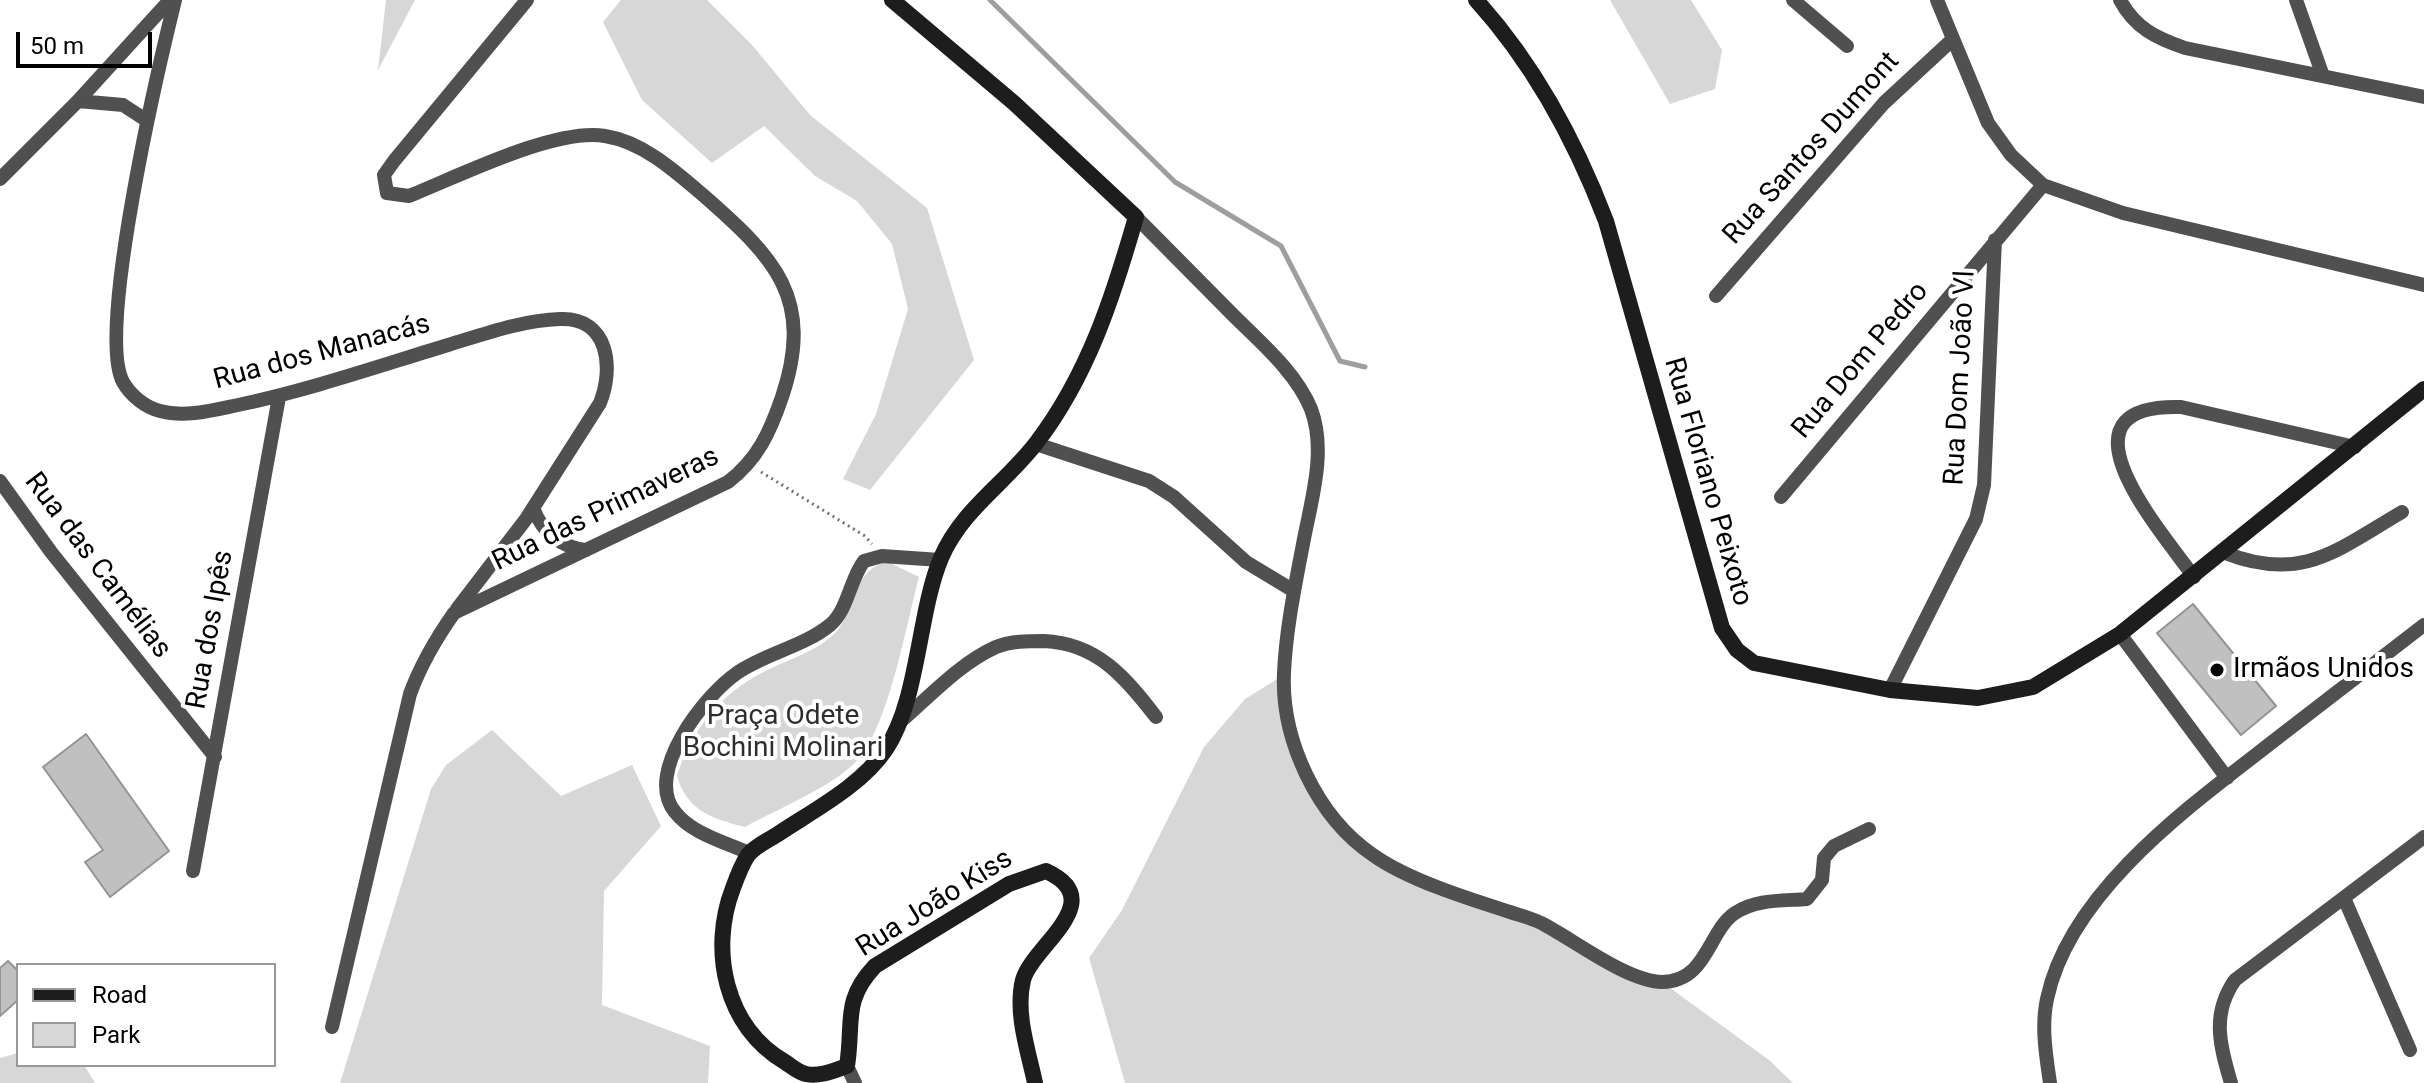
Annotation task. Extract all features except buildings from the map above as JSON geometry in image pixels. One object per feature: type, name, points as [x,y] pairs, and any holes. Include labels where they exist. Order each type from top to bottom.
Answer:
[{"type":"street","points":[[0,179],[172,0]]},
{"type":"street","name":"Rua dos Manacás","points":[[172,0],[146,120],[118,309],[115,360],[123,382],[138,400],[160,411],[177,414],[204,412],[279,397],[506,328],[562,318],[585,323],[596,332],[607,349],[607,386],[533,508],[454,613]]},
{"type":"street","name":"Rua das Primaveras","points":[[454,613],[702,496],[749,465],[776,415],[793,364],[796,329],[793,304],[783,282],[759,249],[677,172],[635,146],[605,136],[575,135],[409,196],[387,193],[384,175],[394,161],[527,0]]},
{"type":"street","points":[[892,0],[1014,103],[1136,217],[1269,351],[1295,382],[1310,408],[1318,436],[1315,480],[1294,591],[1284,675],[1291,734],[1307,777],[1348,834],[1374,856],[1460,896],[1542,922],[1618,968],[1662,982],[1691,972],[1731,914],[1753,903],[1807,899],[1822,880],[1824,858],[1834,846],[1869,829]]},
{"type":"street","name":"Rua Floriano Peixoto","points":[[1476,0],[1526,63],[1591,182],[1615,251],[1722,628],[1737,650],[1754,663],[1890,690],[1978,698],[2033,687],[2120,634],[2225,553],[2424,389]]},
{"type":"street","points":[[1793,0],[1847,46]]},
{"type":"street","points":[[1937,0],[1988,123],[2011,155],[2043,185],[2123,213],[2424,285]]},
{"type":"street","points":[[2120,0],[2136,25],[2154,37],[2185,48],[2424,97]]},
{"type":"street","points":[[2296,0],[2323,76]]},
{"type":"street","name":"Rua Santos Dumont","points":[[1716,296],[1884,103],[1952,40]]},
{"type":"street","points":[[78,101],[112,101],[136,111],[146,120]]},
{"type":"street","name":"Rua Dom Pedro","points":[[1781,497],[2043,185]]},
{"type":"street","points":[[847,1066],[823,1074],[805,1074],[769,1053],[743,1024],[728,990],[721,959],[723,921],[733,888],[749,853],[869,769],[887,748],[899,723],[940,560],[956,529],[1036,444],[1066,399],[1096,341],[1112,300],[1136,217]]},
{"type":"street","name":"Rua Dom João Vl","points":[[1890,690],[1976,519],[1984,485],[1995,240]]},
{"type":"street","name":"Rua dos Ipês","points":[[193,871],[279,397]]},
{"type":"street","points":[[2194,577],[2142,506],[2123,471],[2116,452],[2119,434],[2127,421],[2154,407],[2181,407],[2355,447]]},
{"type":"street","points":[[1036,444],[1149,481],[1174,497],[1246,562],[1294,591]]},
{"type":"street","name":"Rua das Camélias","points":[[0,481],[51,552],[215,757]]},
{"type":"street","points":[[533,508],[549,535],[562,544],[587,550]]},
{"type":"street","points":[[2225,553],[2268,567],[2291,566],[2324,555],[2402,512]]},
{"type":"street","points":[[749,853],[689,826],[667,801],[666,782],[673,755],[695,712],[716,689],[739,671],[806,640],[834,622],[864,561],[882,556],[940,560]]},
{"type":"street","points":[[332,1027],[410,694],[422,662],[454,613]]},
{"type":"street","points":[[2050,1083],[2043,1030],[2047,997],[2067,945],[2098,900],[2141,851],[2227,778],[2424,625]]},
{"type":"street","points":[[2120,634],[2227,778]]},
{"type":"street","points":[[899,723],[964,667],[997,647],[1023,640],[1062,642],[1091,651],[1123,675],[1156,717]]},
{"type":"street","points":[[2231,1083],[2220,1035],[2222,998],[2235,980],[2424,837]]},
{"type":"street","name":"Rua João Kiss","points":[[855,1083],[847,1066],[851,1012],[858,984],[875,966],[1009,884],[1046,871],[1059,877],[1069,891],[1071,908],[1066,922],[1032,960],[1024,978],[1022,1023],[1035,1083]]},
{"type":"street","points":[[2344,898],[2410,1050]]},
{"type":"path","points":[[749,465],[865,536],[882,556]]},
{"type":"green space","points":[[386,0],[415,0],[378,70]]},
{"type":"green space","points":[[621,0],[707,0],[753,46],[810,115],[927,208],[974,360],[870,490],[843,479],[876,414],[908,309],[892,244],[857,201],[815,176],[764,126],[712,163],[642,100],[603,22]]},
{"type":"green space","points":[[1610,0],[1691,0],[1722,50],[1715,89],[1670,104]]},
{"type":"green space","name":"Praça Odete Bochini Molinari","points":[[886,561],[919,577],[888,696],[871,740],[860,757],[822,787],[745,827],[703,812],[687,798],[677,776],[702,724],[742,685],[829,639],[842,624],[866,574]]},
{"type":"green space","points":[[1284,675],[1307,777],[1374,856],[1542,922],[1614,966],[1662,982],[1769,1060],[1793,1083],[1125,1083],[1089,958],[1122,910],[1204,747],[1245,699]]},
{"type":"green space","points":[[492,730],[561,796],[632,765],[661,826],[604,891],[602,1005],[710,1046],[708,1083],[340,1083],[431,789],[446,765]]},
{"type":"green space","points":[[16,1054],[16,1067],[85,1067],[95,1083],[0,1083],[0,1058]]},
{"type":"waterway","points":[[990,0],[1175,182],[1281,246],[1340,361],[1365,367]]},
{"type":"place","name":"Irmãos Unidos","points":[[2217,670]]}]
